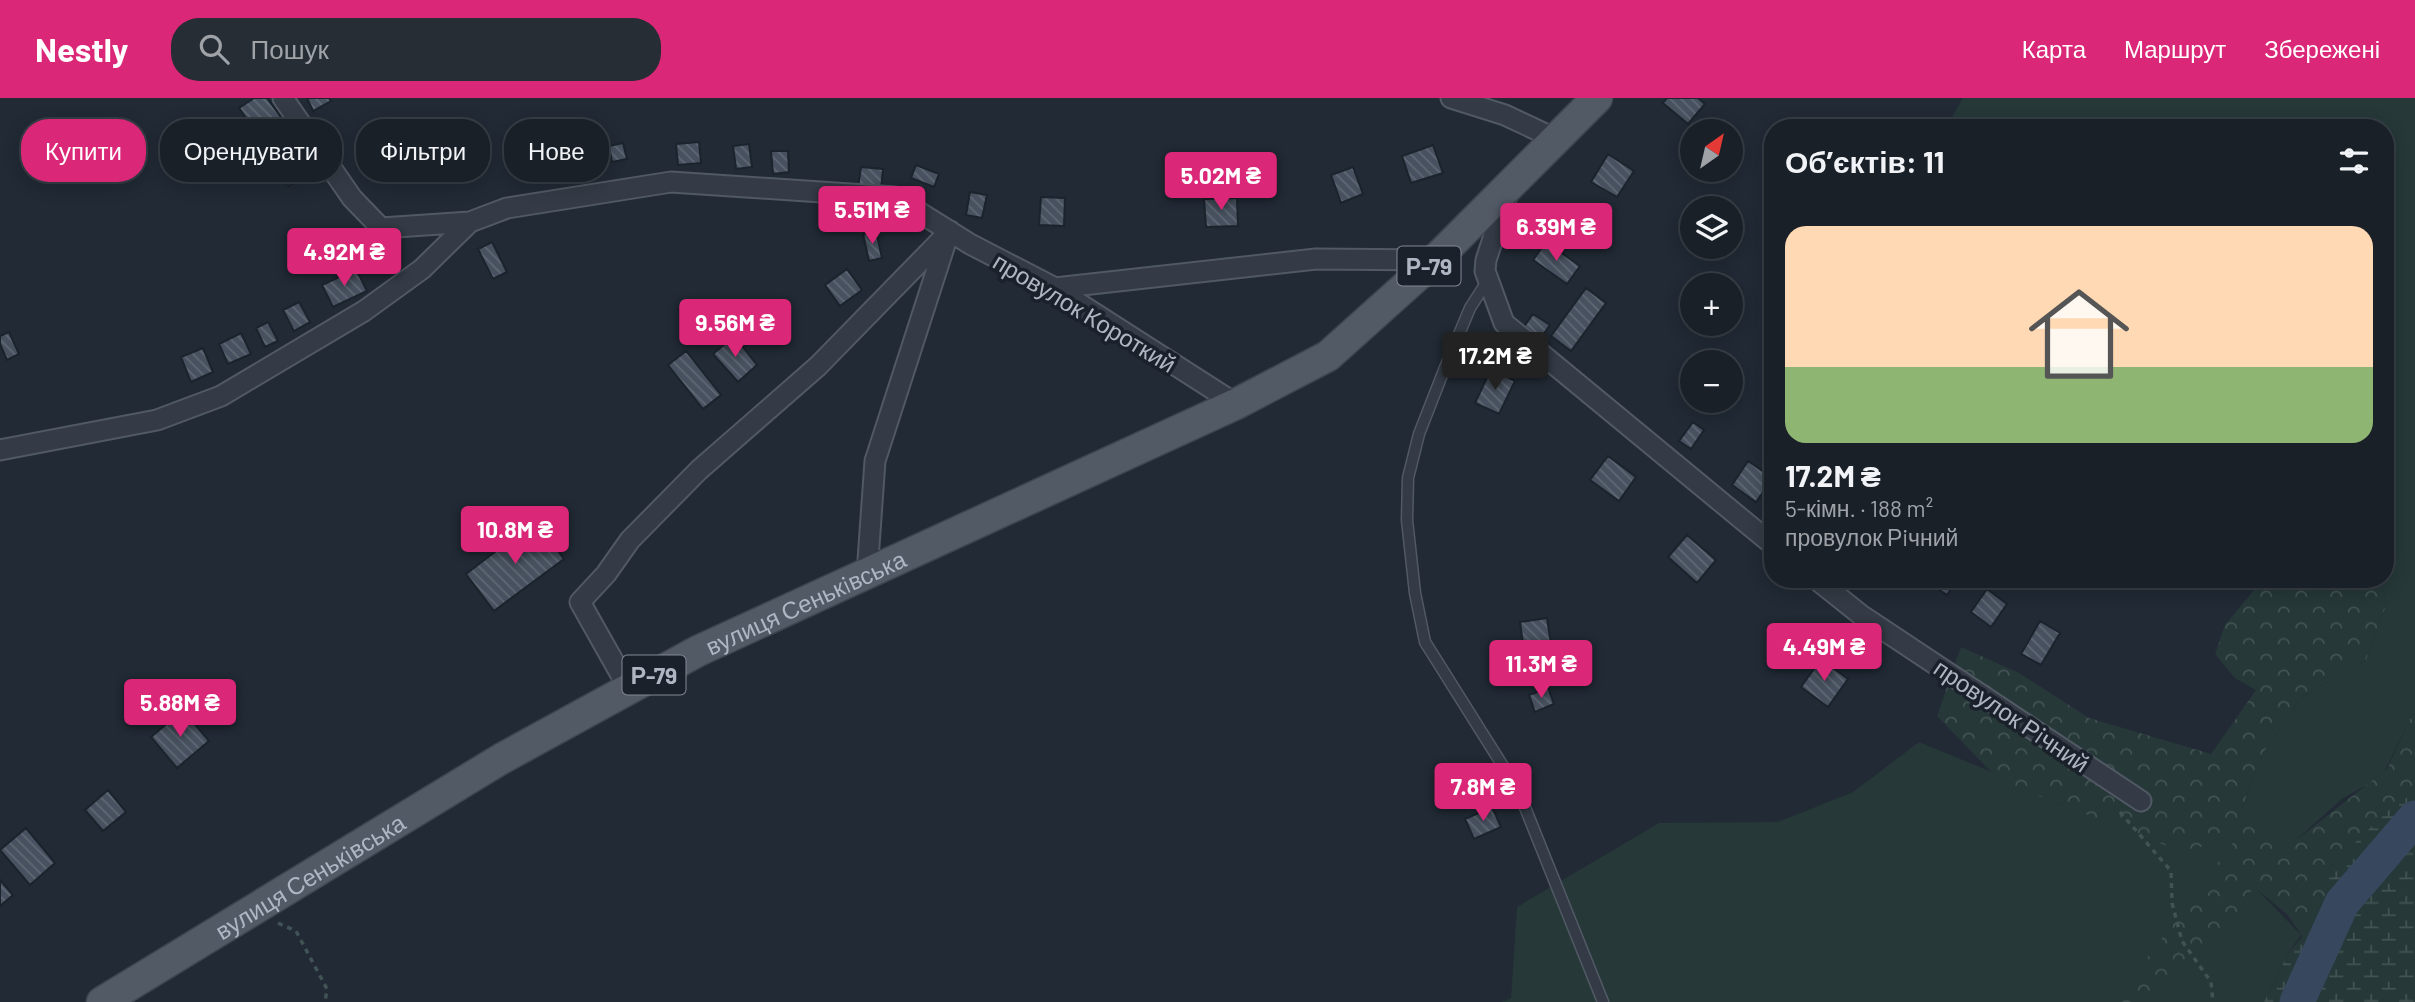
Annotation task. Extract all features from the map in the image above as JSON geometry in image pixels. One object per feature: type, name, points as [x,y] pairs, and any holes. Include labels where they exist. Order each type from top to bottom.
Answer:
[{"type":"main road","name":"Р-79","points":[[1237,404],[1328,356],[1436,260],[1597,98]]},
{"type":"main road","name":"вулиця Сенькiвська","points":[[102,1002],[500,759],[698,651],[1237,404]]},
{"type":"street","points":[[283,98],[352,198],[381,228],[470,222]]},
{"type":"street","points":[[1451,98],[1505,115],[1556,139]]},
{"type":"street","name":"провулок Короткий","points":[[0,450],[157,419],[221,396],[364,311],[422,269],[470,222],[507,208],[670,182],[895,197],[950,231],[1055,288],[1237,404]]},
{"type":"street","points":[[1510,188],[1486,260],[1485,271],[1504,323],[1764,538]]},
{"type":"street","points":[[867,574],[874,461],[950,231]]},
{"type":"street","points":[[629,689],[580,602],[606,574],[630,540],[682,488],[818,366],[950,231]]},
{"type":"street","points":[[1055,288],[1316,260],[1436,260]]},
{"type":"street","name":"провулок Рiчний","points":[[1827,588],[1861,615],[2141,801]]},
{"type":"lane","points":[[1488,280],[1471,308],[1444,370],[1419,434],[1408,478],[1407,520],[1415,593],[1425,642],[1518,790],[1603,1002]]},
{"type":"path","points":[[2117,809],[2171,871],[2172,903],[2182,941],[2211,982],[2213,1002]]},
{"type":"path","points":[[251,911],[296,931],[327,989],[325,1002]]},
{"type":"green space","points":[[1963,98],[2415,98],[2415,709],[2382,777],[2343,798],[2287,848],[2242,808],[2262,755],[2301,697],[2366,660],[2386,605],[2383,588],[2394,588],[2394,119],[1951,119]]},
{"type":"green space","points":[[2256,588],[2383,588],[2386,605],[2366,660],[2301,697],[2262,755],[2242,808],[2287,847],[2387,769],[2415,708],[2415,785],[2317,880],[2333,899],[2305,941],[2288,915],[2254,887],[2221,937],[2143,1002],[2106,1002],[2136,973],[2235,840],[2180,851],[1999,780],[1937,716],[1961,647],[2019,673],[2089,718],[2211,754],[2256,690],[2235,678],[2215,654],[2225,625]]},
{"type":"green space","points":[[1919,742],[2062,805],[2236,839],[2254,886],[2301,935],[2288,954],[2264,1002],[1502,1002],[1511,998],[1517,907],[1659,823],[1778,822],[1853,792]]},
{"type":"green space","points":[[2415,784],[2415,1002],[2264,1002],[2288,954],[2333,899],[2317,880]]},
{"type":"building","points":[[254,98],[267,98],[282,119],[247,119],[239,108]]},
{"type":"building","points":[[307,98],[329,98],[331,101],[313,111]]},
{"type":"building","points":[[1667,98],[1698,98],[1705,104],[1692,119],[1682,119],[1663,103]]},
{"type":"building","points":[[699,142],[701,163],[678,165],[676,144]]},
{"type":"building","points":[[623,143],[627,159],[612,162],[609,146]]},
{"type":"building","points":[[749,144],[752,167],[736,169],[733,146]]},
{"type":"building","points":[[1433,145],[1443,173],[1411,183],[1402,156]]},
{"type":"building","points":[[771,151],[788,151],[789,172],[773,174]]},
{"type":"building","points":[[1608,154],[1634,171],[1617,197],[1591,182]]},
{"type":"building","points":[[916,165],[939,174],[934,187],[911,178]]},
{"type":"building","points":[[861,167],[883,169],[881,190],[858,187]]},
{"type":"building","points":[[1353,167],[1363,194],[1341,203],[1331,175]]},
{"type":"building","points":[[970,192],[987,195],[982,218],[966,215]]},
{"type":"building","points":[[1041,197],[1065,198],[1064,226],[1039,225]]},
{"type":"building","points":[[1237,198],[1238,226],[1206,227],[1204,199]]},
{"type":"building","points":[[876,231],[882,258],[869,261],[863,234]]},
{"type":"building","points":[[492,242],[507,272],[493,279],[478,249]]},
{"type":"building","points":[[1546,242],[1580,266],[1567,284],[1533,260]]},
{"type":"building","points":[[356,269],[367,291],[333,307],[322,285]]},
{"type":"building","points":[[847,269],[862,290],[840,306],[825,285]]},
{"type":"building","points":[[1586,288],[1606,303],[1571,351],[1551,336]]},
{"type":"building","points":[[299,302],[310,322],[294,331],[283,310]]},
{"type":"building","points":[[1533,314],[1550,325],[1540,339],[1523,328]]},
{"type":"building","points":[[268,322],[278,341],[265,347],[256,328]]},
{"type":"building","points":[[9,332],[19,354],[7,360],[0,344],[0,336]]},
{"type":"building","points":[[241,333],[251,354],[228,364],[219,344]]},
{"type":"building","points":[[734,336],[757,365],[738,382],[713,354]]},
{"type":"building","points":[[203,348],[213,372],[191,382],[181,357]]},
{"type":"building","points":[[686,351],[721,395],[703,409],[668,365]]},
{"type":"building","points":[[1491,369],[1515,381],[1499,414],[1475,403]]},
{"type":"building","points":[[1693,422],[1704,430],[1691,449],[1679,441]]},
{"type":"building","points":[[1608,456],[1636,477],[1619,501],[1590,480]]},
{"type":"building","points":[[1748,461],[1764,472],[1764,491],[1756,502],[1732,485]]},
{"type":"building","points":[[535,521],[564,559],[494,611],[466,574]]},
{"type":"building","points":[[1687,535],[1716,560],[1697,583],[1668,557]]},
{"type":"building","points":[[1937,588],[1952,588],[1947,595]]},
{"type":"building","points":[[1987,589],[2007,604],[1991,627],[1971,612]]},
{"type":"building","points":[[1547,618],[1555,670],[1527,674],[1520,622]]},
{"type":"building","points":[[2040,621],[2060,633],[2041,665],[2021,654]]},
{"type":"building","points":[[1821,659],[1848,679],[1828,707],[1801,687]]},
{"type":"building","points":[[1548,688],[1554,704],[1535,712],[1529,695]]},
{"type":"building","points":[[183,710],[209,741],[177,768],[151,737]]},
{"type":"building","points":[[1469,768],[1473,775],[1452,785],[1448,778]]},
{"type":"building","points":[[108,790],[126,812],[103,831],[85,810]]},
{"type":"building","points":[[1492,807],[1501,827],[1474,839],[1465,819]]},
{"type":"building","points":[[26,828],[55,863],[30,885],[0,850]]},
{"type":"building","points":[[0,880],[13,895],[0,906]]},
{"type":"waterway","points":[[2297,1002],[2342,903],[2415,818]]}]
